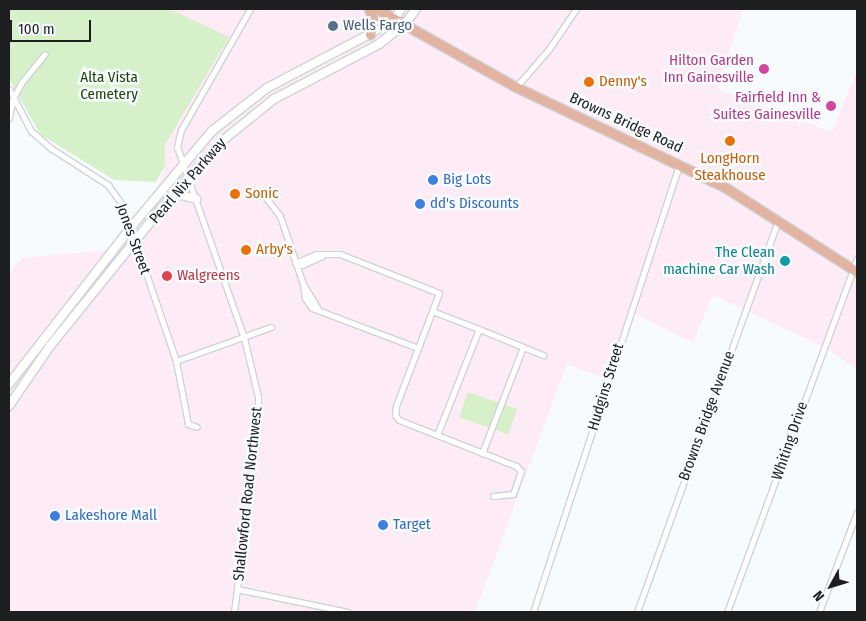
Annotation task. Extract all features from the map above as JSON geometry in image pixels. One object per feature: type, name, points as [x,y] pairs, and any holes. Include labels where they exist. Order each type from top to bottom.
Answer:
[{"type":"main road","points":[[369,9],[374,22],[370,34]]},
{"type":"main road","name":"Browns Bridge Road","points":[[377,9],[516,87],[680,163],[778,221],[855,271]]},
{"type":"main road","name":"Pearl Nix Parkway","points":[[9,384],[182,164],[236,110],[266,88],[370,34],[395,18],[401,9]]},
{"type":"main road","name":"Pearl Nix Parkway","points":[[9,406],[30,373],[170,198],[245,120],[274,99],[379,44],[405,24],[416,9]]},
{"type":"main road","points":[[170,198],[181,195],[196,200]]},
{"type":"street","name":"Shallowford Road Northwest","points":[[234,612],[259,417],[255,376],[244,338],[177,147],[181,130],[250,9]]},
{"type":"street","points":[[516,87],[549,49],[576,9]]},
{"type":"street","points":[[9,118],[13,98],[46,54]]},
{"type":"street","name":"Jones Street","points":[[9,89],[23,120],[39,140],[114,190],[132,226],[176,361],[188,424],[197,427]]},
{"type":"street","name":"Hudgins Street","points":[[532,612],[680,163]]},
{"type":"street","points":[[266,198],[280,216],[312,308],[418,348]]},
{"type":"street","name":"Browns Bridge Avenue","points":[[637,612],[778,221]]},
{"type":"street","points":[[296,263],[302,265],[309,260],[322,256],[340,254],[440,293],[396,406],[395,416],[399,420],[516,466],[521,471],[513,494],[493,496]]},
{"type":"street","name":"Whiting Drive","points":[[727,612],[855,271],[857,258]]},
{"type":"street","points":[[432,312],[543,355]]},
{"type":"street","points":[[176,361],[271,327]]},
{"type":"street","points":[[437,435],[479,330]]},
{"type":"street","points":[[482,453],[523,347]]},
{"type":"street","points":[[819,612],[857,512]]},
{"type":"street","points":[[237,589],[348,612]]},
{"type":"shaded area","points":[[170,9],[743,9],[717,89],[832,132],[857,71],[857,369],[824,347],[713,295],[693,343],[632,312],[611,381],[567,364],[475,612],[9,612],[9,274],[22,258],[108,250],[158,187],[165,166],[165,145],[228,37]]},
{"type":"green space","name":"Alta Vista Cemetery","points":[[9,9],[170,9],[229,37],[165,145],[165,166],[156,182],[114,180],[40,134],[9,79]]},
{"type":"green space","points":[[468,392],[517,409],[508,434],[459,418]]},
{"type":"place","name":"Wells Fargo","points":[[333,26]]},
{"type":"place","name":"Hilton Garden Inn Gainesville","points":[[764,69]]},
{"type":"place","name":"Denny's","points":[[589,82]]},
{"type":"place","name":"Fairfield Inn & Suites Gainesville","points":[[831,106]]},
{"type":"place","name":"LongHorn Steakhouse","points":[[730,141]]},
{"type":"place","name":"Big Lots","points":[[433,180]]},
{"type":"place","name":"Sonic","points":[[235,194]]},
{"type":"place","name":"dd's Discounts","points":[[420,204]]},
{"type":"place","name":"Arby's","points":[[246,250]]},
{"type":"place","name":"The Clean machine Car Wash","points":[[785,261]]},
{"type":"place","name":"Walgreens","points":[[167,276]]},
{"type":"place","name":"Lakeshore Mall","points":[[55,516]]},
{"type":"place","name":"Target","points":[[383,525]]}]
